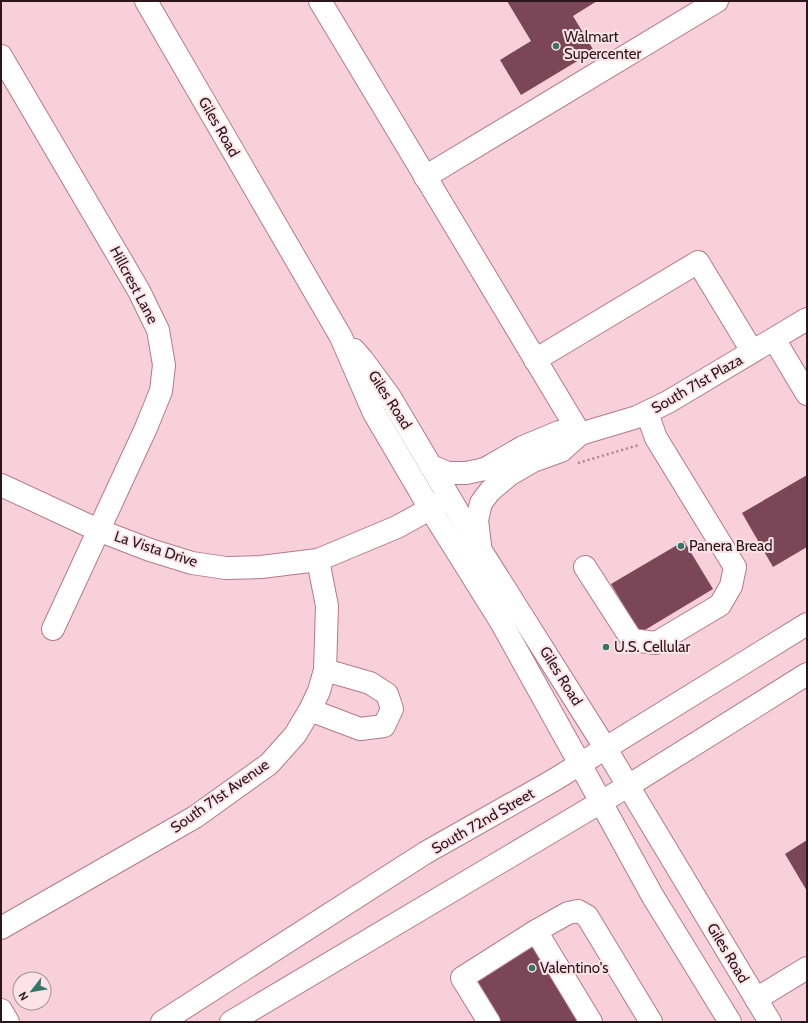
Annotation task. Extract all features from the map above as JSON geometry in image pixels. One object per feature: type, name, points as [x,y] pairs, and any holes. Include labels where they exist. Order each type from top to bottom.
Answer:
[{"type":"street","name":"Giles Road","points":[[146,1],[341,337],[374,413],[431,510],[501,622],[652,895],[730,1022]]},
{"type":"street","points":[[320,1],[580,434]]},
{"type":"street","points":[[426,177],[717,1]]},
{"type":"street","name":"Hillcrest Lane","points":[[1,56],[140,291],[158,330],[164,365],[161,391],[146,428],[53,629]]},
{"type":"street","points":[[535,360],[698,262],[752,351]]},
{"type":"street","name":"South 71st Plaza","points":[[431,466],[448,473],[466,473],[485,469],[524,447],[559,432],[580,434],[605,428],[647,413],[807,319]]},
{"type":"street","name":"Giles Road","points":[[341,337],[362,359],[390,397],[480,548],[606,749],[770,1022]]},
{"type":"street","points":[[774,339],[807,394]]},
{"type":"street","points":[[585,567],[632,640],[656,643],[720,605],[731,586],[734,567],[656,438],[647,413]]},
{"type":"street","name":"South 71st Plaza","points":[[480,548],[477,520],[481,503],[490,491],[509,475],[533,461],[561,450],[580,434]]},
{"type":"street","name":"La Vista Drive","points":[[1,485],[98,530],[150,550],[192,563],[226,568],[254,567],[318,560],[397,527],[431,510],[450,498]]},
{"type":"street","name":"South 71st Avenue","points":[[1,928],[195,817],[269,764],[295,735],[319,691],[325,670],[326,606],[318,560]]},
{"type":"street","name":"South 72nd Street","points":[[162,1022],[425,854],[606,749],[807,624]]},
{"type":"street","points":[[310,710],[360,729],[384,726],[392,709],[387,694],[370,683],[325,670]]},
{"type":"street","points":[[231,1022],[628,786],[807,674]]},
{"type":"street","points":[[489,1022],[462,978],[568,912],[578,912],[587,916],[651,1022]]},
{"type":"street","points":[[536,931],[591,1022]]},
{"type":"street","points":[[756,999],[807,968]]},
{"type":"street","points":[[1,1010],[8,1022]]},
{"type":"building","name":"Walmart Supercenter","points":[[507,1],[597,1],[573,16],[594,51],[521,95],[500,60],[531,41]]},
{"type":"building","points":[[807,475],[807,547],[773,567],[742,513]]},
{"type":"building","points":[[684,541],[713,589],[640,633],[611,584]]},
{"type":"building","points":[[807,840],[807,891],[785,854]]},
{"type":"building","points":[[533,946],[578,1022],[499,1022],[475,982]]},
{"type":"place","name":"Walmart Supercenter","points":[[556,46]]},
{"type":"place","name":"Panera Bread","points":[[681,546]]},
{"type":"place","name":"U.S. Cellular","points":[[606,647]]},
{"type":"place","name":"Valentino's","points":[[532,968]]}]
